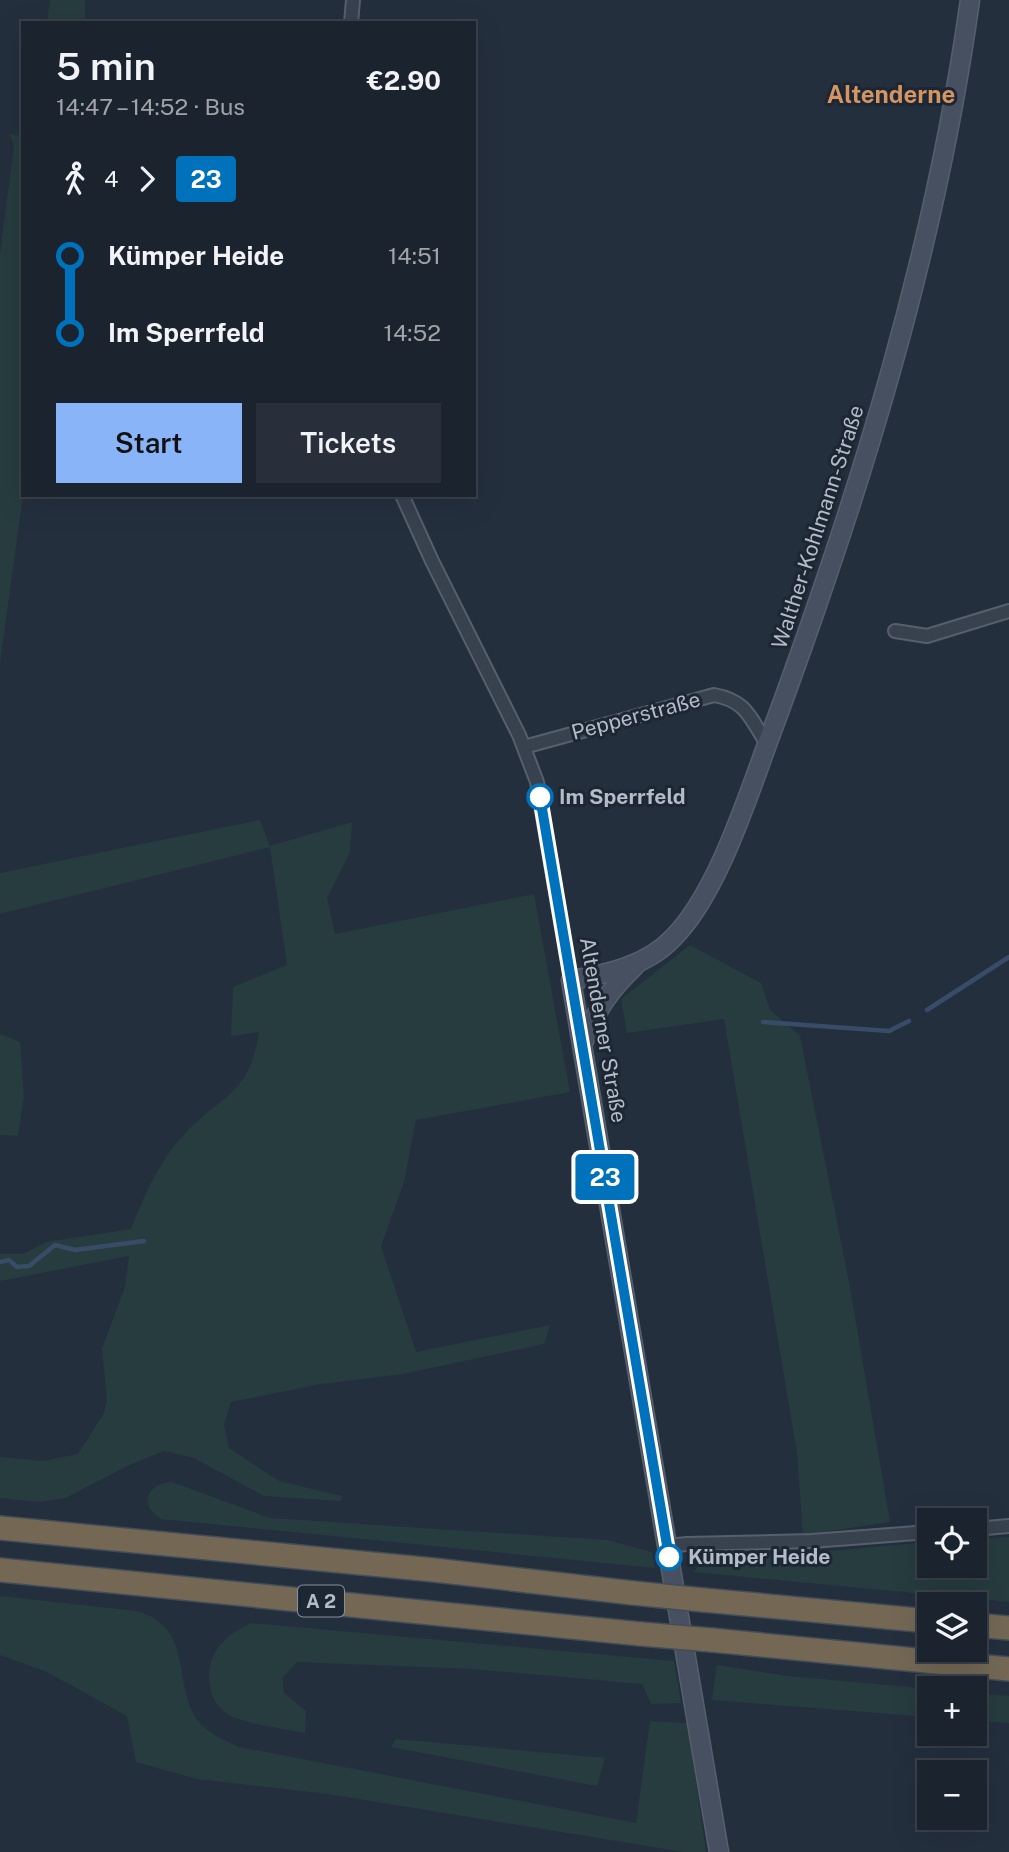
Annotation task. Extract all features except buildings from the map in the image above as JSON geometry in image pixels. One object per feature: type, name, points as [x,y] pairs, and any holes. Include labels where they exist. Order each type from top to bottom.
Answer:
[{"type":"highway","name":"A 2","points":[[0,1528],[917,1620]]},
{"type":"highway","name":"A 2","points":[[0,1570],[1009,1669]]},
{"type":"highway","points":[[987,1626],[1009,1628]]},
{"type":"main road","name":"Walther-Kohlmann-Straße","points":[[571,980],[638,963],[672,940],[696,910],[722,859],[812,624],[894,365],[936,191],[954,103],[970,0]]},
{"type":"main road","points":[[583,1043],[606,998],[638,963]]},
{"type":"main road","name":"Altenderner Straße","points":[[571,980],[719,1852]]},
{"type":"street","points":[[351,21],[353,0]]},
{"type":"street","name":"Altenderner Straße","points":[[403,497],[415,527],[524,747],[540,797],[571,980]]},
{"type":"street","points":[[895,631],[927,635],[1009,611]]},
{"type":"street","name":"Pepperstraße","points":[[524,747],[714,695],[730,698],[742,705],[767,744]]},
{"type":"street","points":[[987,1528],[1009,1526]]},
{"type":"street","points":[[667,1546],[812,1541],[917,1533]]},
{"type":"green space","points":[[50,0],[85,0],[85,21],[47,21]]},
{"type":"green space","points":[[9,134],[21,136],[23,497],[0,663],[0,254],[14,145]]},
{"type":"green space","points":[[260,820],[270,846],[352,822],[350,852],[327,898],[335,934],[534,894],[570,1092],[416,1120],[404,1182],[381,1246],[416,1352],[550,1325],[544,1344],[403,1374],[321,1384],[231,1402],[224,1424],[229,1448],[279,1481],[342,1496],[341,1501],[264,1496],[194,1458],[164,1451],[129,1465],[66,1498],[38,1502],[0,1498],[0,1457],[43,1461],[78,1454],[104,1413],[107,1401],[102,1349],[125,1287],[129,1256],[0,1281],[0,1254],[23,1254],[46,1242],[131,1229],[148,1189],[169,1153],[188,1130],[234,1090],[249,1068],[259,1032],[231,1036],[233,987],[287,965],[270,847],[0,914],[0,873]]},
{"type":"green space","points":[[690,945],[761,983],[770,1010],[800,1036],[849,1282],[890,1522],[803,1535],[797,1453],[724,1019],[627,1033],[621,999]]},
{"type":"green space","points":[[0,1034],[20,1042],[24,1095],[18,1136],[0,1135]]},
{"type":"green space","points":[[172,1482],[270,1518],[607,1540],[652,1552],[655,1568],[161,1519],[150,1507],[148,1496],[156,1486]]},
{"type":"green space","points":[[1009,1537],[1009,1602],[987,1600],[987,1592],[917,1593],[694,1572],[706,1555],[797,1554],[917,1543],[917,1578],[987,1578],[987,1538]]},
{"type":"green space","points":[[0,1596],[137,1611],[155,1619],[167,1630],[174,1642],[187,1696],[198,1721],[212,1733],[239,1747],[636,1823],[650,1721],[688,1723],[706,1852],[684,1852],[328,1794],[197,1779],[136,1762],[127,1716],[47,1672],[0,1655]]},
{"type":"green space","points":[[251,1623],[674,1661],[681,1703],[651,1704],[642,1684],[473,1669],[297,1662],[283,1677],[284,1693],[306,1711],[305,1733],[264,1726],[234,1717],[222,1710],[212,1694],[209,1680],[211,1661],[220,1645],[233,1633]]},
{"type":"green space","points":[[717,1665],[788,1676],[917,1688],[917,1716],[712,1700]]},
{"type":"green space","points":[[987,1694],[1009,1696],[1009,1723],[987,1722]]},
{"type":"green space","points":[[396,1739],[605,1758],[597,1786],[391,1747]]},
{"type":"waterway","points":[[927,1010],[1009,957]]},
{"type":"waterway","points":[[763,1022],[889,1031],[909,1021]]},
{"type":"waterway","points":[[0,1262],[9,1260],[17,1267],[29,1266],[55,1245],[75,1250],[144,1241]]},
{"type":"bus line","name":"23","points":[[540,797],[669,1557]]},
{"type":"place","name":"Im Sperrfeld","points":[[540,797]]},
{"type":"place","name":"Kümper Heide","points":[[669,1557]]},
{"type":"district","name":"Altenderne","points":[[891,95]]}]
